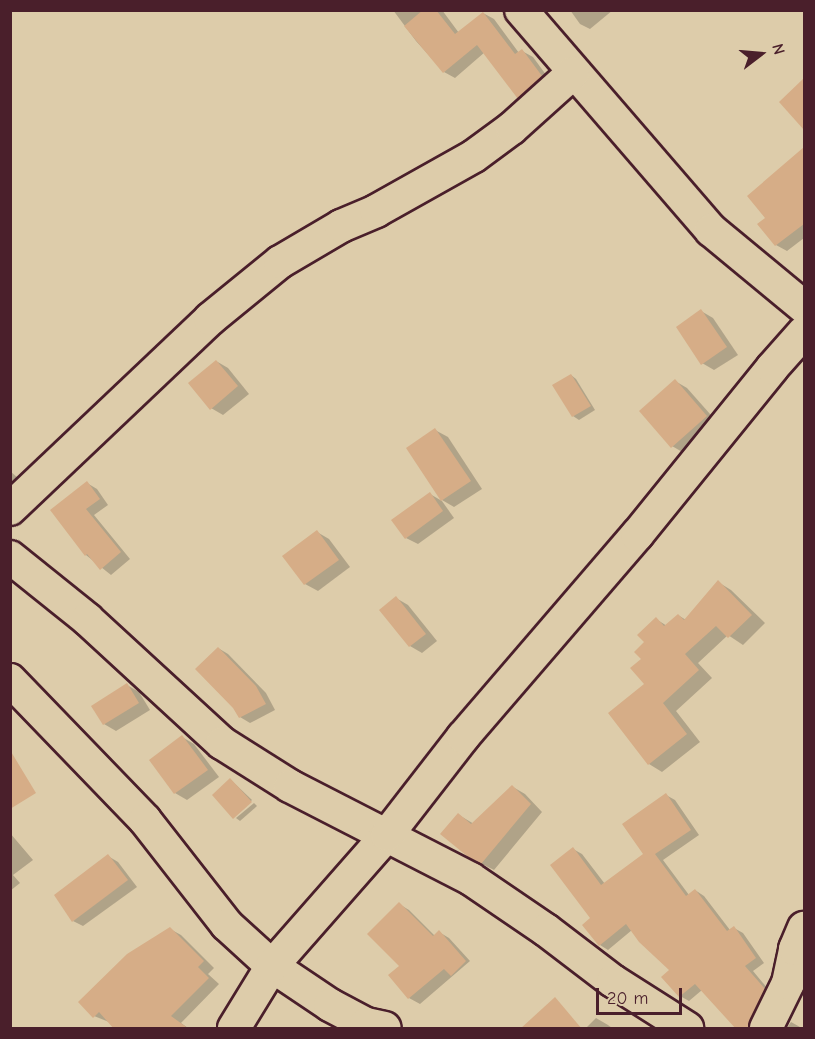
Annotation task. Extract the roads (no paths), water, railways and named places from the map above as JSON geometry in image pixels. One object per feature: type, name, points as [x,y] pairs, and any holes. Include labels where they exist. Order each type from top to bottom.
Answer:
[{"type":"street","points":[[521,10],[573,73],[711,230],[804,307]]},
{"type":"street","points":[[10,509],[210,318],[280,262],[341,226],[376,211],[474,156],[512,128],[573,73]]},
{"type":"street","points":[[234,1029],[272,966],[387,835],[464,737],[637,535],[804,332]]},
{"type":"street","points":[[10,557],[87,619],[222,743],[290,786],[471,879],[546,930],[613,981],[682,1027]]},
{"type":"street","points":[[10,680],[145,820],[227,925],[272,966],[330,1005],[366,1024],[385,1029]]},
{"type":"street","points":[[766,1029],[788,983],[795,949],[804,928]]}]
